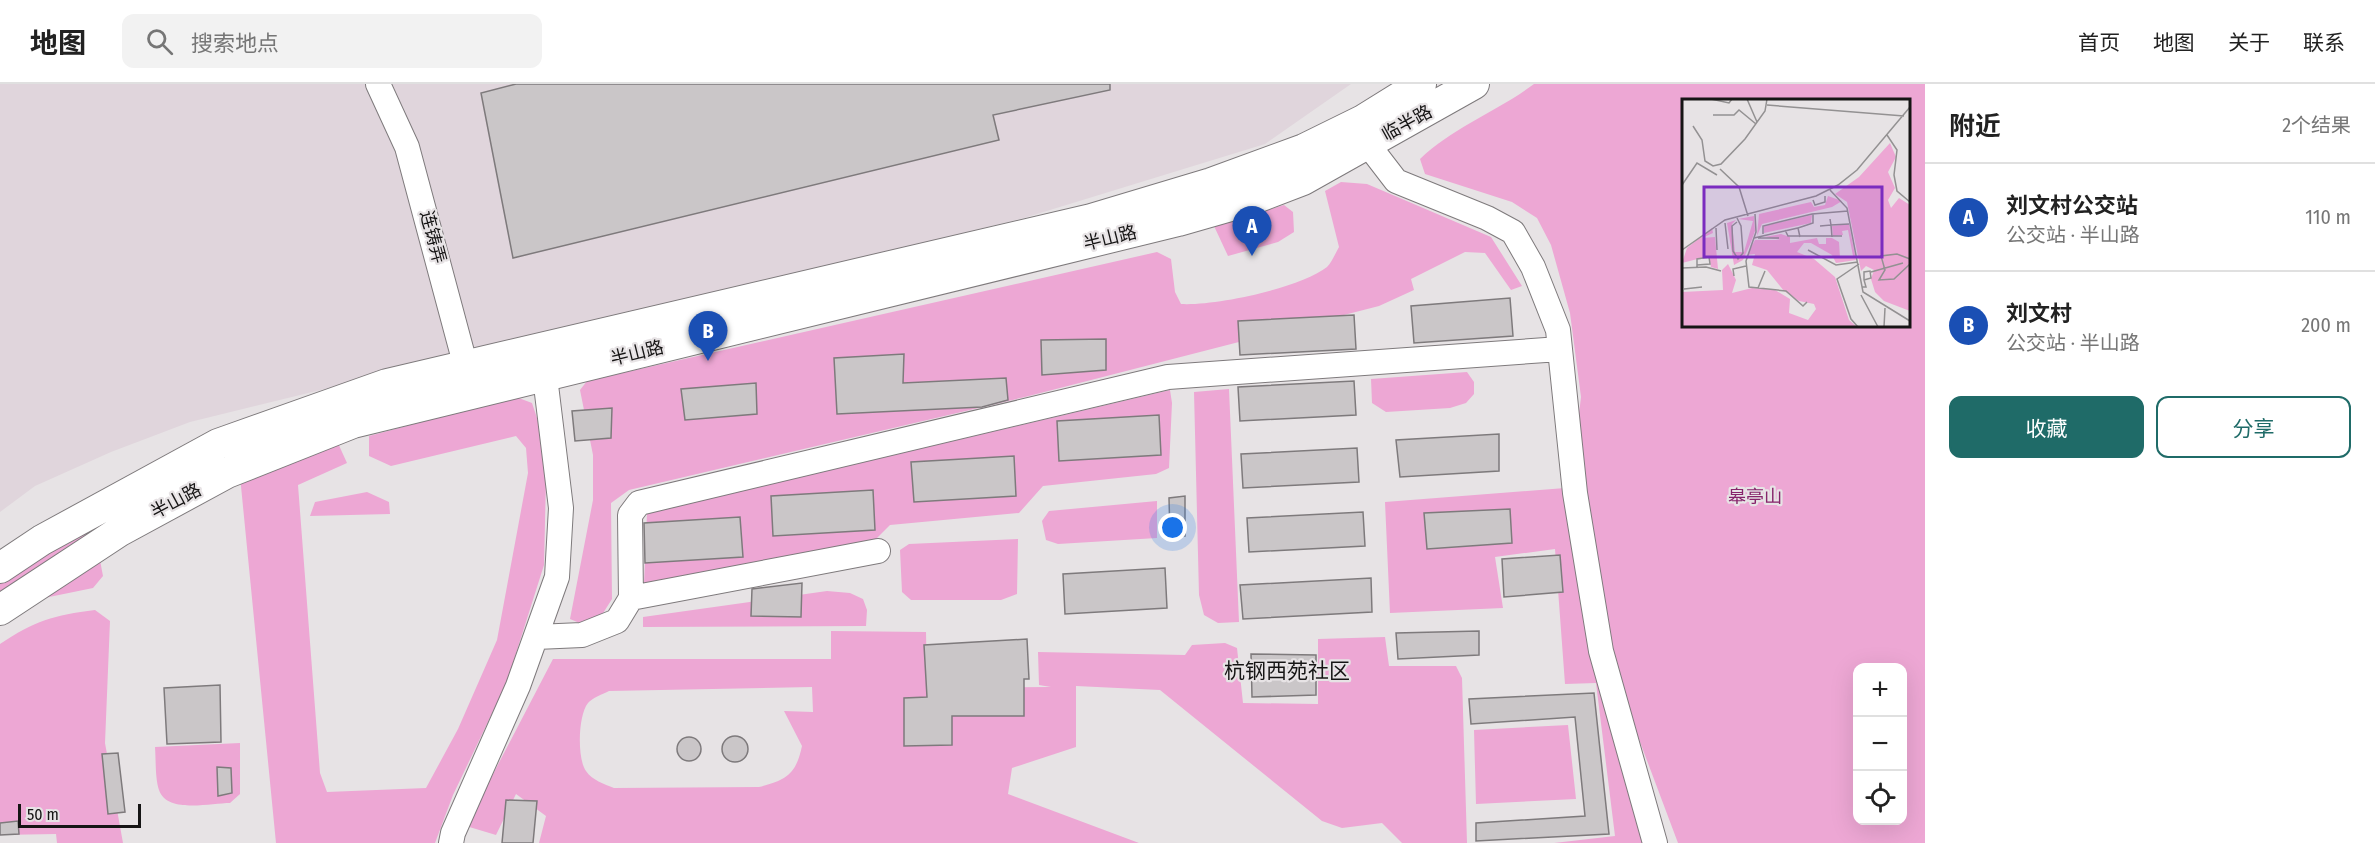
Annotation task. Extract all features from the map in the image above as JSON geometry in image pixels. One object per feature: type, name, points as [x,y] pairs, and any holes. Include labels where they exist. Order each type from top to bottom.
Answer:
[{"type":"main road","name":"临半路","points":[[1367,132],[1421,84]]},
{"type":"main road","name":"临半路","points":[[1367,132],[1474,84]]},
{"type":"main road","name":"半山路","points":[[0,568],[42,540],[218,444],[387,384],[1091,219],[1211,183],[1304,148],[1367,132]]},
{"type":"main road","name":"半山路","points":[[0,610],[120,531],[227,473],[353,423],[1178,221],[1251,200],[1303,180],[1367,132]]},
{"type":"street","name":"连铸弄","points":[[378,84],[407,147],[474,394]]},
{"type":"street","points":[[1367,132],[1376,155],[1396,181],[1487,218],[1513,232],[1533,267],[1551,307],[1560,349],[1575,493],[1601,651],[1655,843]]},
{"type":"street","points":[[536,637],[582,635],[617,621],[631,598],[630,515],[639,503],[1168,377],[1560,349]]},
{"type":"street","points":[[451,843],[453,833],[518,686],[557,577],[561,508],[545,377]]},
{"type":"street","points":[[631,598],[878,551]]},
{"type":"shaded area","points":[[0,84],[1351,84],[1265,144],[1024,218],[190,422],[111,452],[35,486],[0,512]]},
{"type":"green space","name":"皋亭山","points":[[1534,84],[1925,84],[1925,843],[1678,843],[1616,678],[1574,455],[1581,397],[1570,313],[1551,245],[1537,218],[1512,202],[1425,174],[1420,159],[1446,138]]},
{"type":"green space","points":[[1341,182],[1367,184],[1491,237],[1522,286],[1511,290],[1485,253],[1465,252],[1411,279],[1414,290],[1379,306],[1025,397],[629,490],[611,503],[612,599],[600,618],[582,624],[570,619],[593,500],[593,455],[580,390],[587,381],[1157,252],[1171,259],[1175,292],[1181,304],[1215,302],[1257,294],[1298,282],[1329,265],[1339,247],[1325,191]]},
{"type":"green space","points":[[1284,205],[1293,212],[1294,232],[1278,242],[1228,256],[1214,226]]},
{"type":"green space","points":[[1467,372],[1474,382],[1474,394],[1466,403],[1450,408],[1386,412],[1372,403],[1371,379]]},
{"type":"green space","points":[[1229,389],[1239,622],[1218,623],[1204,615],[1199,595],[1194,392]]},
{"type":"green space","points":[[1170,390],[1172,403],[1169,468],[1156,474],[1043,486],[1019,513],[890,525],[873,542],[644,584],[647,513]]},
{"type":"green space","points":[[516,397],[532,403],[540,427],[546,480],[544,565],[507,682],[453,795],[435,843],[276,843],[240,476],[337,441],[347,463],[298,485],[320,773],[327,792],[426,788],[458,729],[497,640],[528,473],[526,448],[516,436],[391,466],[369,456],[369,436]]},
{"type":"green space","points":[[1565,488],[1592,652],[1643,843],[1554,843],[1615,836],[1596,683],[1565,684],[1555,549],[1495,557],[1503,608],[1390,613],[1385,502]]},
{"type":"green space","points":[[367,492],[389,502],[390,514],[310,516],[315,502]]},
{"type":"green space","points":[[1157,501],[1157,538],[1058,544],[1046,540],[1042,521],[1049,511]]},
{"type":"green space","points":[[82,525],[97,549],[103,576],[93,588],[15,604],[0,616],[0,570]]},
{"type":"green space","points":[[1018,539],[1017,594],[1001,600],[911,600],[902,592],[900,550],[909,544]]},
{"type":"green space","points":[[827,591],[850,593],[863,599],[867,610],[866,626],[643,627],[643,617]]},
{"type":"green space","points":[[95,610],[110,621],[105,743],[123,843],[57,843],[56,834],[0,835],[0,644],[45,620]]},
{"type":"green space","points":[[831,631],[926,632],[927,688],[1051,687],[1039,685],[1038,652],[1185,655],[1192,645],[1225,643],[1237,648],[1243,703],[1318,704],[1318,639],[1385,637],[1389,666],[1456,666],[1462,678],[1467,843],[1402,843],[1382,823],[1342,828],[1322,821],[1160,690],[1076,686],[1076,747],[1012,768],[1008,794],[1139,843],[539,843],[546,816],[516,794],[496,835],[466,826],[553,659],[831,659]],"holes":[[[812,687],[813,712],[784,711],[802,746],[800,756],[789,774],[777,782],[759,787],[614,788],[592,777],[586,771],[581,757],[581,727],[585,709],[592,699],[609,691]]]},
{"type":"green space","points":[[1568,725],[1576,799],[1476,804],[1474,730]]},
{"type":"green space","points":[[240,743],[240,794],[230,803],[180,805],[164,797],[159,790],[155,747]]},
{"type":"building","points":[[516,84],[1110,84],[1110,90],[993,115],[999,140],[513,258],[481,93]]},
{"type":"building","points":[[1510,298],[1513,336],[1414,343],[1411,306]]},
{"type":"building","points":[[1354,315],[1356,349],[1240,355],[1238,321]]},
{"type":"building","points":[[1106,339],[1106,370],[1042,375],[1041,340]]},
{"type":"building","points":[[904,354],[903,383],[1006,378],[1008,400],[982,407],[837,414],[834,358]]},
{"type":"building","points":[[1354,381],[1356,415],[1240,421],[1238,387]]},
{"type":"building","points":[[756,383],[757,414],[685,420],[681,389]]},
{"type":"building","points":[[612,408],[611,438],[575,441],[572,411]]},
{"type":"building","points":[[1159,415],[1161,455],[1059,461],[1057,421]]},
{"type":"building","points":[[1499,434],[1499,471],[1400,477],[1396,440]]},
{"type":"building","points":[[1357,448],[1359,482],[1243,488],[1241,454]]},
{"type":"building","points":[[1014,456],[1016,496],[914,502],[911,462]]},
{"type":"building","points":[[873,490],[875,530],[773,536],[771,496]]},
{"type":"building","points":[[1185,496],[1185,536],[1170,536],[1169,498]]},
{"type":"building","points":[[1510,509],[1512,543],[1427,549],[1424,513]]},
{"type":"building","points":[[1363,512],[1365,546],[1249,552],[1247,518]]},
{"type":"building","points":[[740,517],[743,557],[645,563],[644,523]]},
{"type":"building","points":[[1560,555],[1563,592],[1504,597],[1502,559]]},
{"type":"building","points":[[1165,568],[1167,608],[1065,614],[1063,574]]},
{"type":"building","points":[[1371,578],[1372,612],[1243,619],[1240,585]]},
{"type":"building","points":[[802,583],[801,617],[751,616],[752,589]]},
{"type":"building","points":[[1479,631],[1479,655],[1398,659],[1396,633]]},
{"type":"building","points":[[1027,639],[1029,679],[1024,679],[1024,716],[952,716],[952,745],[904,746],[904,698],[927,697],[924,645]]},
{"type":"building","points":[[1251,654],[1316,655],[1316,695],[1252,697]]},
{"type":"building","points":[[220,685],[221,742],[167,744],[164,688]]},
{"type":"building","points":[[1594,693],[1609,834],[1476,841],[1476,823],[1585,816],[1575,717],[1471,724],[1469,699]]},
{"type":"building","points":[[735,736],[744,740],[748,749],[744,758],[735,762],[726,758],[722,749],[726,740]]},
{"type":"building","points":[[689,737],[698,740],[701,749],[698,758],[689,761],[680,758],[677,749],[680,740]]},
{"type":"building","points":[[118,753],[125,812],[108,814],[102,754]]},
{"type":"building","points":[[217,767],[231,768],[232,793],[218,796]]},
{"type":"building","points":[[506,800],[537,801],[533,843],[502,843]]},
{"type":"building","points":[[18,821],[19,834],[0,835],[0,823]]},
{"type":"place","name":"刘文村公交站","points":[[1252,256]]},
{"type":"place","name":"刘文村","points":[[708,361]]},
{"type":"district","name":"杭钢西苑社区","points":[[1287,671]]}]
